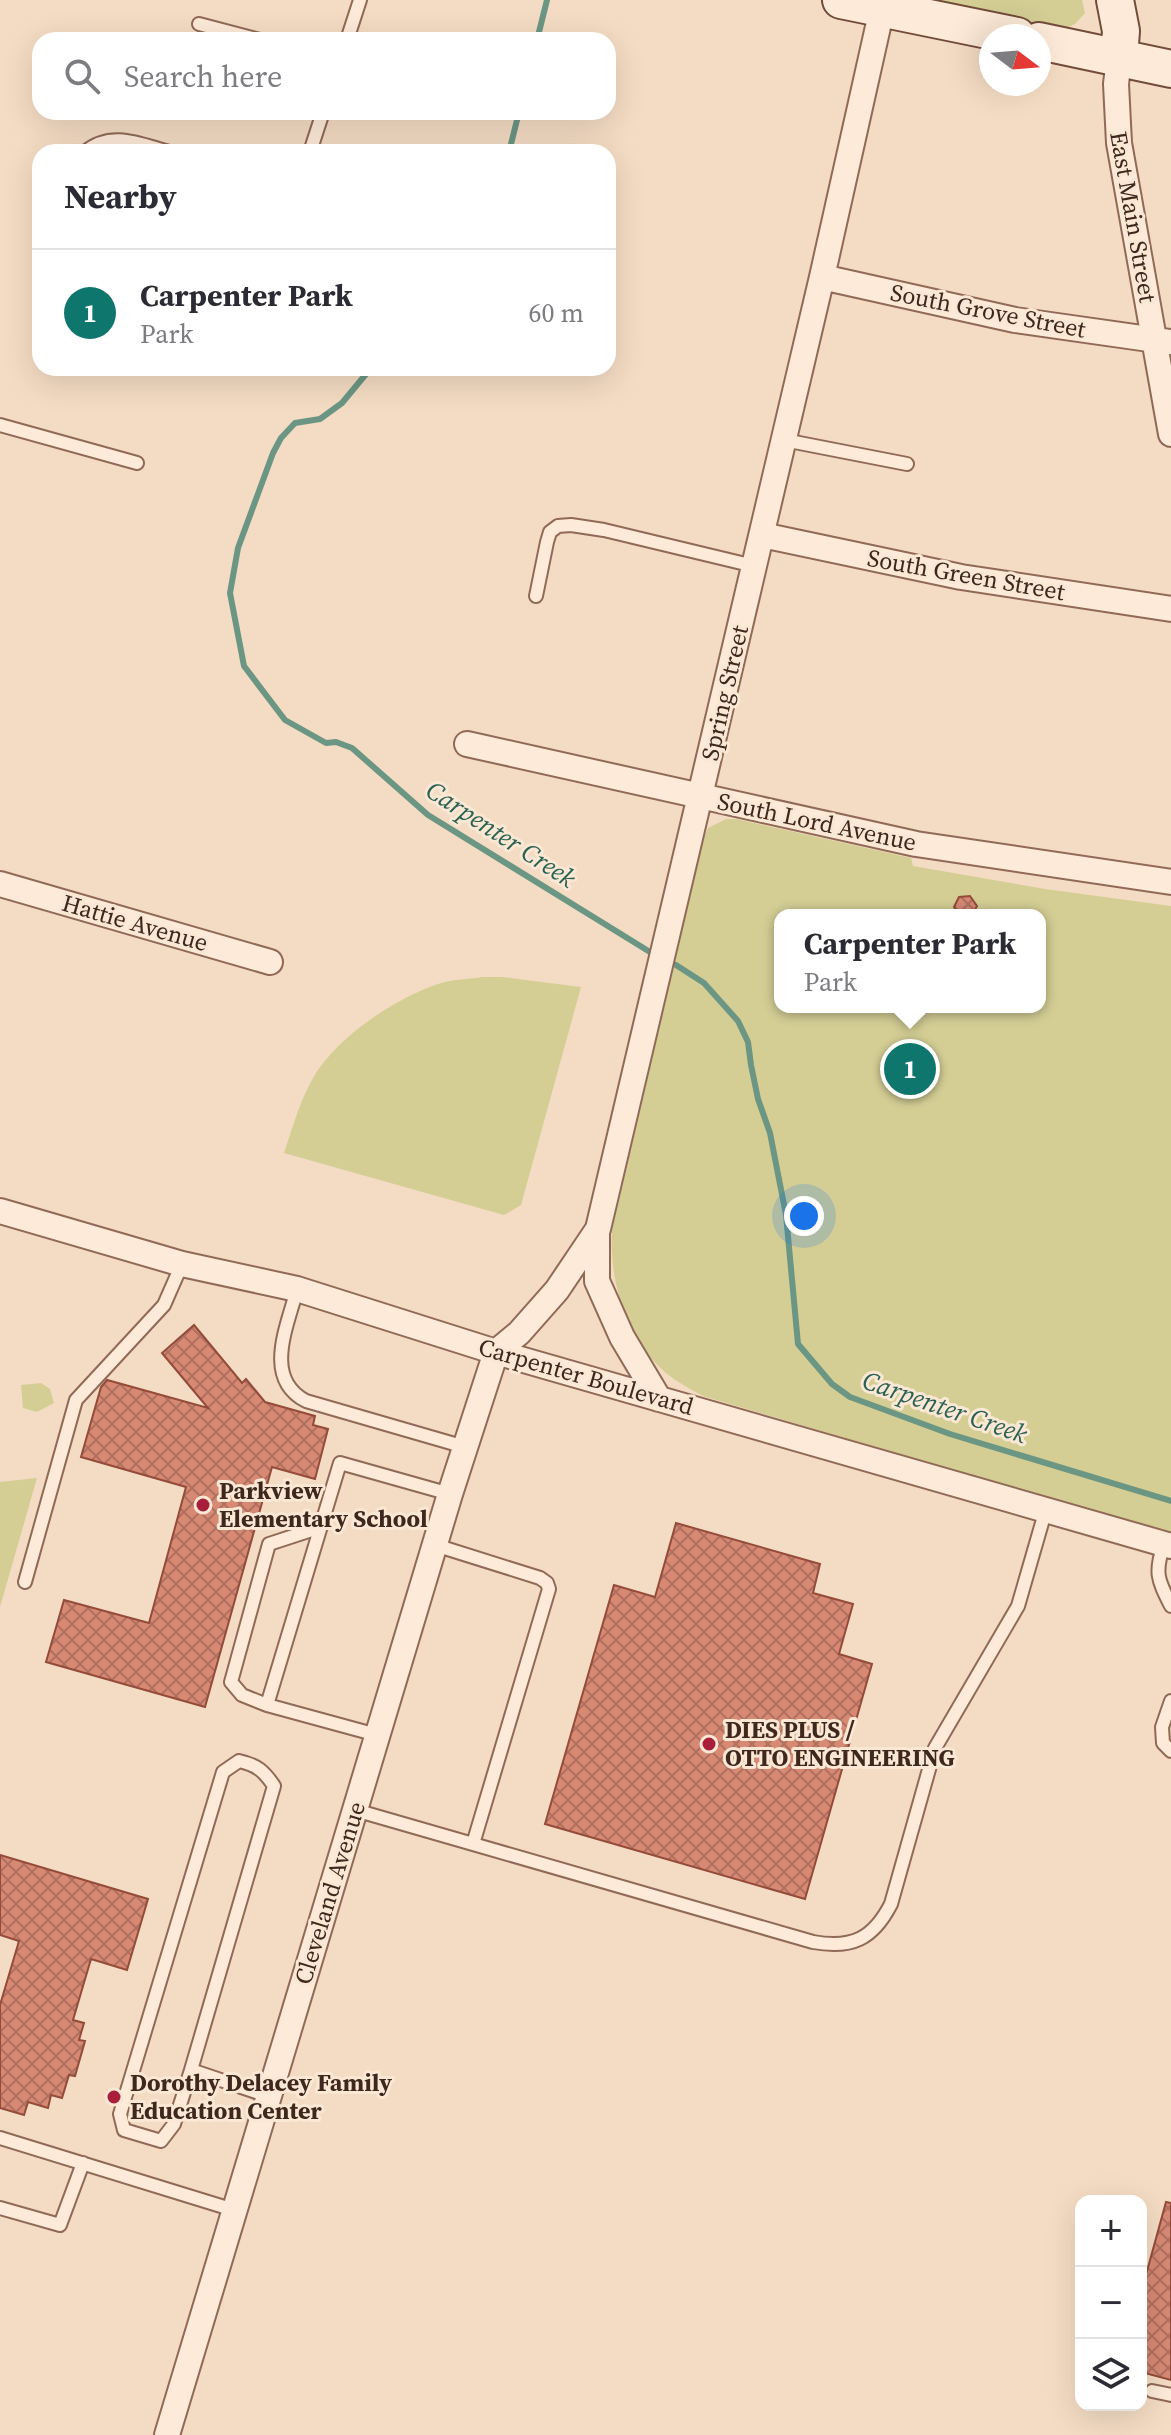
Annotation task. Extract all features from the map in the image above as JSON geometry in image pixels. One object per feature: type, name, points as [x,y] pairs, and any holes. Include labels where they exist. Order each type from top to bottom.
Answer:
[{"type":"street","points":[[841,0],[883,4],[979,27]]},
{"type":"street","name":"East Main Street","points":[[1115,0],[1121,31],[1116,84],[1117,129],[1163,342],[1171,434]]},
{"type":"street","name":"Spring Street","points":[[496,1352],[519,1333],[557,1290],[598,1229],[762,535],[883,4]]},
{"type":"street","points":[[1051,44],[1171,69]]},
{"type":"street","name":"South Grove Street","points":[[822,277],[1003,318],[1163,342]]},
{"type":"street","name":"South Green Street","points":[[762,535],[961,577],[1171,609]]},
{"type":"street","name":"South Lord Avenue","points":[[467,744],[916,844],[1171,882]]},
{"type":"street","name":"Hattie Avenue","points":[[0,884],[270,962]]},
{"type":"street","name":"Carpenter Boulevard","points":[[0,1211],[182,1264],[297,1289],[496,1352],[1168,1545]]},
{"type":"street","points":[[598,1229],[597,1281],[622,1337],[659,1399]]},
{"type":"street","name":"Cleveland Avenue","points":[[167,2435],[450,1494],[496,1352]]},
{"type":"lane","points":[[350,32],[360,0]]},
{"type":"lane","points":[[199,24],[230,32]]},
{"type":"lane","points":[[313,144],[320,120]]},
{"type":"lane","points":[[98,144],[113,139],[140,144]]},
{"type":"lane","points":[[0,425],[137,463]]},
{"type":"lane","points":[[784,440],[907,464]]},
{"type":"lane","points":[[536,596],[550,532],[558,526],[604,530],[754,566]]},
{"type":"lane","points":[[25,1582],[76,1400],[164,1305],[182,1264]]},
{"type":"lane","points":[[297,1289],[280,1360],[283,1377],[290,1389],[306,1401],[465,1447]]},
{"type":"lane","points":[[267,1705],[340,1463],[450,1494]]},
{"type":"lane","points":[[355,1810],[813,1942],[842,1944],[870,1933],[882,1921],[891,1904],[935,1748],[1018,1606],[1046,1509]]},
{"type":"lane","points":[[321,1527],[269,1544],[231,1682],[242,1695],[267,1705],[377,1735]]},
{"type":"lane","points":[[435,1545],[540,1578],[549,1589],[473,1844]]},
{"type":"lane","points":[[1168,1545],[1158,1563],[1158,1579],[1171,1606]]},
{"type":"lane","points":[[1171,1701],[1162,1727],[1163,1743],[1171,1751]]},
{"type":"lane","points":[[239,1761],[254,1764],[274,1786],[191,2070],[174,2124],[161,2141],[124,2130],[120,2114],[223,1772],[239,1761]]},
{"type":"lane","points":[[191,2070],[268,2096]]},
{"type":"lane","points":[[0,2138],[234,2210]]},
{"type":"lane","points":[[0,2208],[60,2225],[83,2163]]},
{"type":"lane","points":[[1152,2391],[1171,2395]]},
{"type":"shaded area","points":[[914,0],[1082,0],[1085,13],[1075,24],[1060,31],[1051,29],[1051,24],[1027,24]]},
{"type":"shaded area","points":[[726,819],[736,819],[911,858],[913,866],[1045,889],[1171,906],[1171,1534],[703,1396],[666,1373],[640,1344],[617,1289],[612,1231],[708,828]]},
{"type":"shaded area","points":[[482,977],[581,987],[521,1205],[504,1215],[284,1153],[316,1073],[356,1030],[391,1006],[428,988],[445,982]]},
{"type":"shaded area","points":[[41,1383],[50,1389],[54,1403],[37,1412],[23,1408],[21,1385]]},
{"type":"shaded area","points":[[37,1478],[0,1607],[0,1482]]},
{"type":"building","points":[[970,896],[977,906],[975,909],[955,909],[959,897]]},
{"type":"building","points":[[194,1325],[242,1383],[246,1379],[265,1402],[315,1416],[313,1425],[328,1429],[315,1479],[272,1467],[205,1707],[46,1662],[64,1600],[149,1623],[186,1487],[81,1457],[101,1387],[107,1380],[208,1408],[162,1353]]},
{"type":"building","name":"DIES PLUS / OTTO ENGINEERING","points":[[676,1523],[820,1564],[813,1593],[853,1604],[839,1654],[872,1664],[805,1899],[545,1824],[614,1585],[655,1597]]},
{"type":"building","points":[[0,1855],[148,1899],[127,1970],[91,1959],[73,2020],[84,2023],[79,2040],[85,2041],[75,2076],[69,2075],[62,2098],[51,2095],[48,2108],[28,2102],[24,2115],[0,2108],[0,2005],[19,1941],[0,1935]]},
{"type":"building","points":[[1166,2202],[1171,2203],[1171,2380],[1147,2374],[1147,2271]]},
{"type":"waterway","name":"Carpenter Creek","points":[[539,32],[547,0]]},
{"type":"waterway","name":"Carpenter Creek","points":[[511,144],[517,120]]},
{"type":"waterway","name":"Carpenter Creek","points":[[364,376],[342,403],[320,419],[295,423],[281,438],[273,453],[238,548],[230,593],[244,666],[285,720],[326,743],[336,742],[352,748],[428,815],[650,952]]},
{"type":"waterway","name":"Carpenter Creek","points":[[676,965],[704,983],[738,1021],[748,1042],[758,1099],[770,1133],[786,1215],[798,1344],[832,1384],[850,1397],[950,1434],[1171,1501]]},
{"type":"place","name":"Carpenter Park","points":[[910,1069]]},
{"type":"place","name":"Parkview Elementary School","points":[[203,1505]]},
{"type":"place","name":"DIES PLUS / OTTO ENGINEERING","points":[[709,1744]]},
{"type":"place","name":"Dorothy Delacey Family Education Center","points":[[114,2097]]}]
